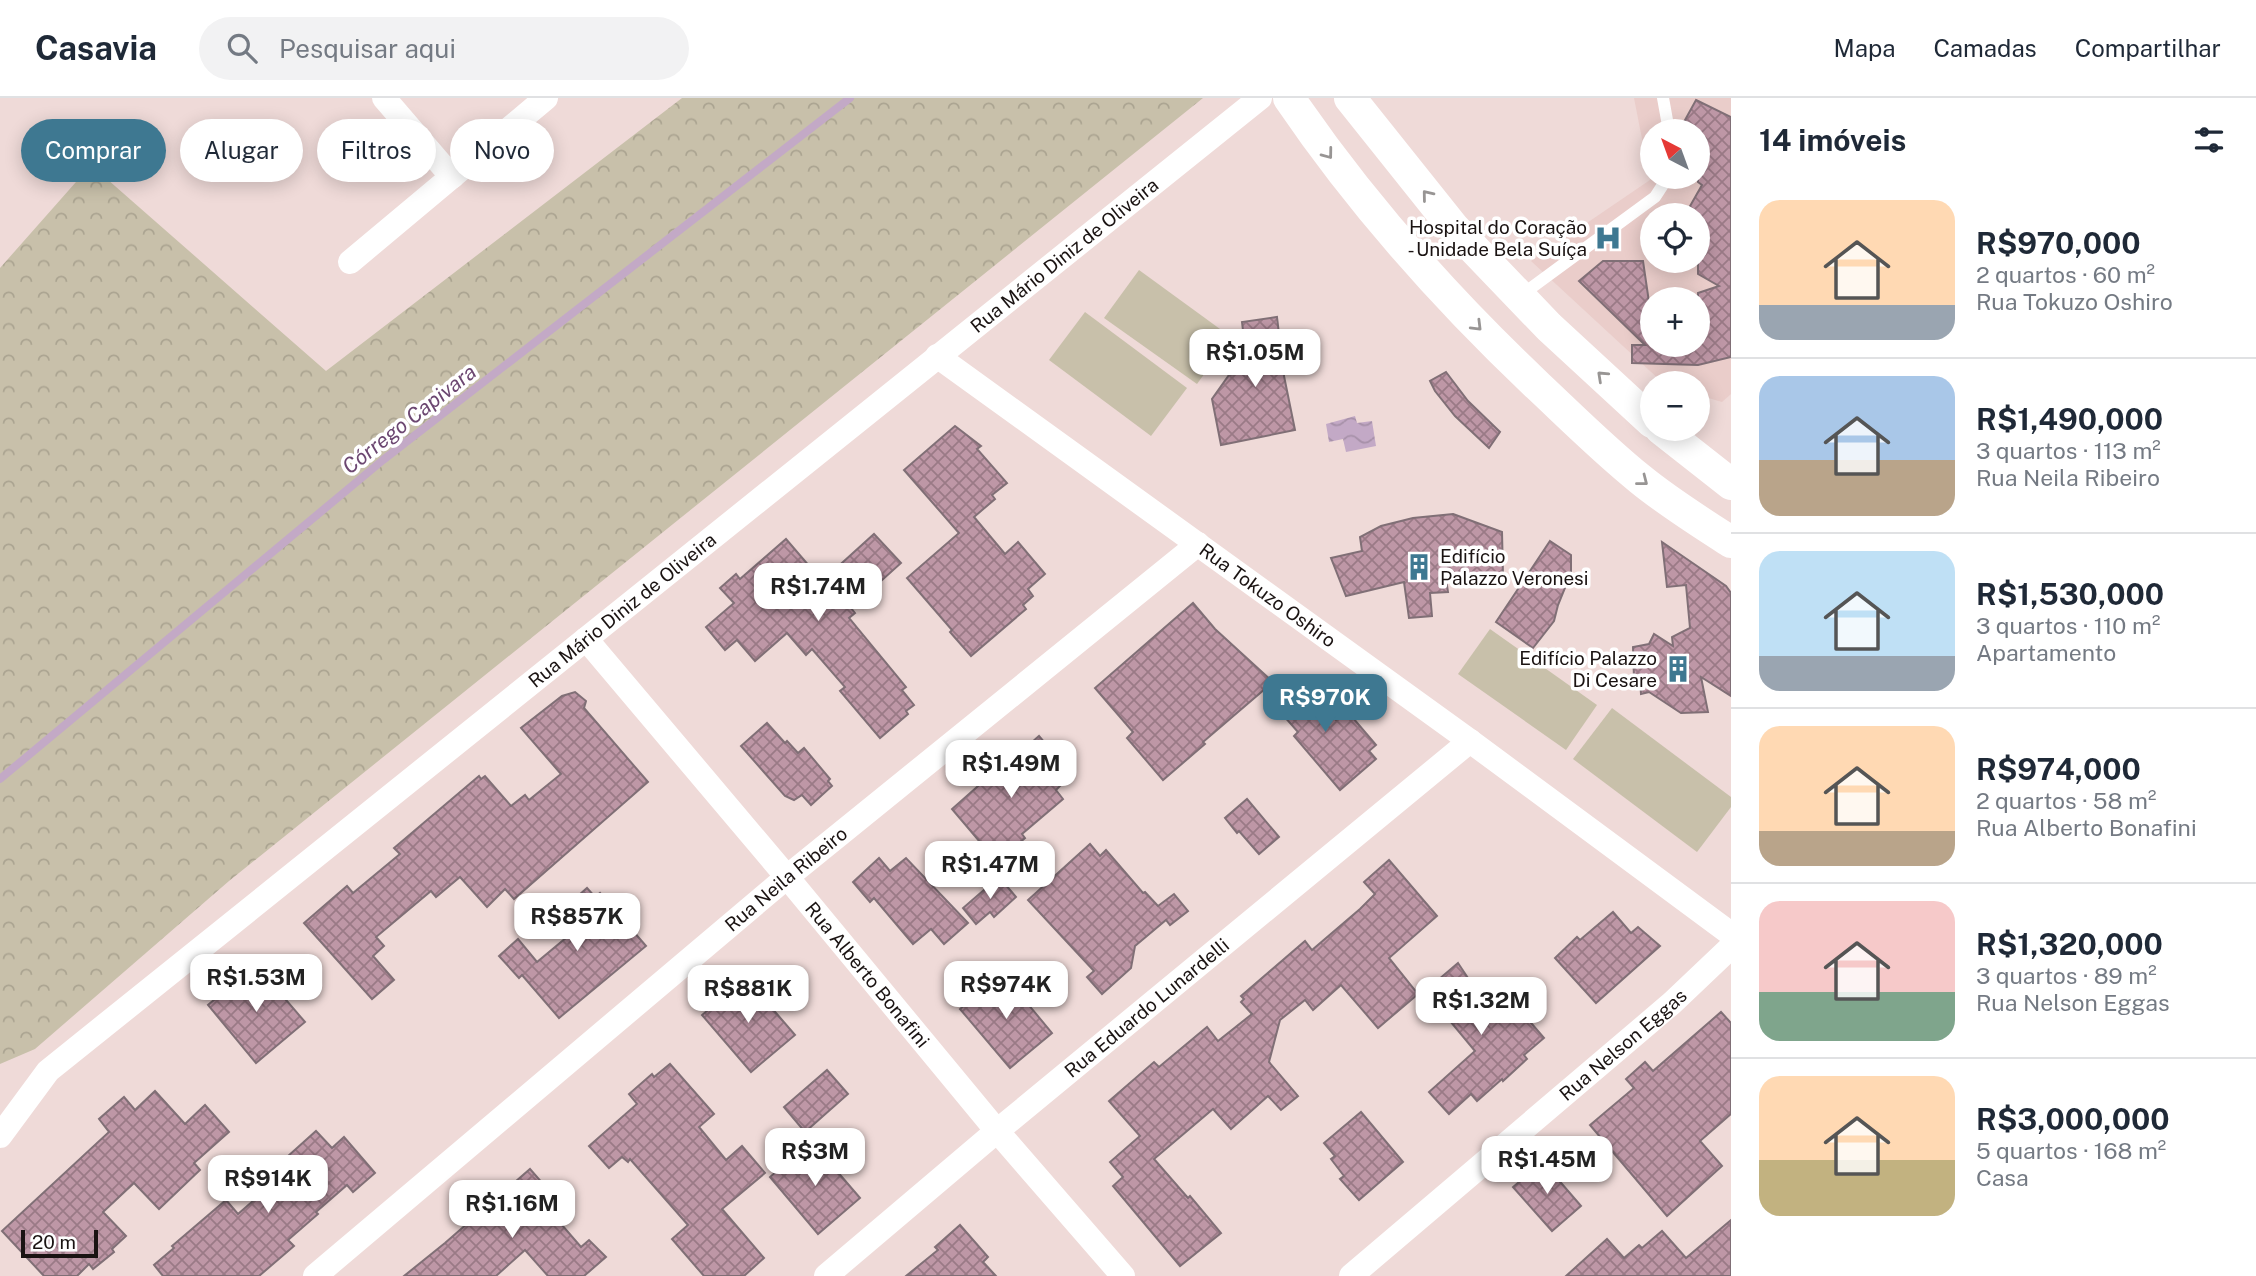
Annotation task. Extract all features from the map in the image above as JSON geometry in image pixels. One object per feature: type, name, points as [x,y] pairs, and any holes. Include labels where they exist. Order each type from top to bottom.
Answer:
[{"type":"street","points":[[384,98],[450,175]]},
{"type":"street","points":[[521,119],[546,98]]},
{"type":"street","name":"Rua Mário Diniz de Oliveira","points":[[0,1136],[48,1070],[1260,98]]},
{"type":"street","points":[[1289,98],[1326,152],[1442,291],[1507,357],[1640,479],[1731,542]]},
{"type":"street","points":[[1350,98],[1453,227],[1549,327],[1640,411]]},
{"type":"street","points":[[350,262],[450,179]]},
{"type":"street","name":"Rua Tokuzo Oshiro","points":[[937,356],[1470,741],[1731,934]]},
{"type":"street","points":[[1677,441],[1730,481]]},
{"type":"street","name":"Rua Neila Ribeiro","points":[[316,1276],[787,877],[1198,544]]},
{"type":"street","name":"Rua Alberto Bonafini","points":[[586,639],[997,1132],[1123,1276]]},
{"type":"street","name":"Rua Eduardo Lunardelli","points":[[826,1276],[1470,741]]},
{"type":"street","name":"Rua Nelson Eggas","points":[[1351,1276],[1672,1003],[1731,947]]},
{"type":"lane","points":[[1663,98],[1667,119]]},
{"type":"lane","points":[[1519,296],[1654,197],[1660,189]]},
{"type":"shaded area","name":"Hospital do Coração - Unidade Bela Suíça","points":[[1634,98],[1731,98],[1731,394],[1722,402],[1710,398],[1710,371],[1650,371],[1531,261],[1640,187],[1640,189],[1710,189],[1710,119],[1640,119],[1640,129]]},
{"type":"green space","points":[[682,98],[1203,98],[229,881],[35,1049],[0,1064],[0,268],[76,182],[110,182],[326,371]]},
{"type":"green space","points":[[1139,270],[1231,337],[1197,384],[1104,318]]},
{"type":"green space","points":[[1085,312],[1187,388],[1151,436],[1049,360]]},
{"type":"green space","points":[[1490,629],[1597,705],[1566,750],[1458,674]]},
{"type":"green space","points":[[1612,708],[1731,797],[1731,807],[1697,852],[1573,759]]},
{"type":"water","points":[[1355,416],[1357,423],[1372,421],[1376,446],[1346,452],[1343,439],[1329,442],[1326,424]]},
{"type":"building","points":[[1696,100],[1731,117],[1731,357],[1698,365],[1632,363],[1632,345],[1640,345],[1640,357],[1710,357],[1710,289],[1719,286],[1698,273],[1710,273],[1710,203],[1692,203],[1700,189],[1710,189],[1710,119],[1686,119]]},
{"type":"building","points":[[1603,261],[1640,261],[1640,273],[1645,273],[1647,287],[1640,287],[1640,340],[1579,281]]},
{"type":"building","points":[[1277,317],[1284,376],[1295,430],[1221,445],[1212,399],[1229,375],[1248,372],[1242,322]]},
{"type":"building","points":[[1446,372],[1468,401],[1500,432],[1489,448],[1455,416],[1435,391],[1430,381]]},
{"type":"building","points":[[955,426],[981,446],[977,449],[1007,483],[992,495],[995,499],[974,517],[1005,554],[1018,542],[1045,574],[1028,589],[1033,596],[1023,605],[1026,609],[971,656],[907,578],[959,533],[904,470]]},
{"type":"building","name":"Edifício Palazzo Veronesi","points":[[1453,514],[1502,532],[1503,575],[1446,579],[1448,592],[1430,593],[1432,616],[1409,618],[1404,582],[1346,596],[1331,558],[1362,551],[1360,537],[1381,526],[1413,518]]},
{"type":"building","points":[[874,534],[901,563],[851,608],[855,613],[849,618],[906,687],[902,690],[914,705],[906,711],[908,714],[880,738],[840,691],[845,687],[812,649],[806,655],[787,633],[755,661],[737,640],[725,650],[706,627],[734,603],[720,588],[736,574],[740,579],[786,539],[822,581]]},
{"type":"building","points":[[1550,541],[1571,555],[1571,573],[1554,621],[1533,648],[1496,622]]},
{"type":"building","name":"Edifício Palazzo Di Cesare","points":[[1662,542],[1726,586],[1731,593],[1731,696],[1701,677],[1708,712],[1681,713],[1649,692],[1641,694],[1640,678],[1634,679],[1633,647],[1649,644],[1654,634],[1673,646],[1672,637],[1690,628],[1686,585],[1667,587]]},
{"type":"building","points":[[1193,603],[1215,629],[1273,682],[1163,780],[1127,738],[1133,732],[1095,688]]},
{"type":"building","points":[[1293,676],[1323,710],[1325,708],[1336,720],[1347,711],[1376,745],[1369,751],[1376,759],[1340,790],[1294,736],[1298,732],[1268,698]]},
{"type":"building","points":[[575,692],[586,701],[584,708],[648,782],[514,899],[505,889],[487,907],[460,877],[436,897],[431,891],[376,937],[384,946],[373,956],[394,980],[372,999],[304,923],[347,886],[353,893],[400,854],[394,848],[479,776],[481,779],[485,776],[511,806],[525,795],[529,800],[561,774],[521,728],[562,696]]},
{"type":"building","points":[[767,723],[798,753],[804,748],[830,779],[828,781],[832,786],[811,805],[802,795],[794,800],[785,796],[741,746]]},
{"type":"building","points":[[1039,736],[1054,754],[1045,762],[1061,785],[1056,790],[1063,799],[1022,834],[1025,838],[997,862],[952,809],[1010,756],[1013,759]]},
{"type":"building","points":[[1247,799],[1279,837],[1259,854],[1225,818]]},
{"type":"building","points":[[1090,844],[1100,856],[1106,850],[1143,893],[1158,906],[1174,894],[1188,911],[1170,925],[1166,920],[1135,946],[1131,968],[1102,994],[1087,977],[1094,971],[1028,900]]},
{"type":"building","points":[[879,858],[890,871],[906,858],[968,923],[944,944],[931,929],[913,944],[874,898],[870,902],[853,882]]},
{"type":"building","points":[[1389,860],[1437,916],[1389,958],[1418,994],[1378,1028],[1341,985],[1313,1010],[1305,1000],[1280,1020],[1269,1062],[1298,1096],[1281,1110],[1268,1096],[1231,1129],[1213,1109],[1154,1159],[1221,1233],[1180,1266],[1113,1186],[1123,1177],[1110,1162],[1140,1136],[1109,1101],[1154,1062],[1159,1067],[1207,1027],[1218,1041],[1252,1014],[1241,1002],[1244,999],[1241,996],[1305,941],[1312,950],[1360,909],[1375,894],[1364,882]]},
{"type":"building","points":[[999,877],[1016,897],[994,917],[990,912],[976,924],[963,908]]},
{"type":"building","points":[[587,888],[595,897],[600,893],[646,946],[559,1018],[522,975],[519,978],[499,956],[518,939],[537,962],[567,937],[552,919]]},
{"type":"building","points":[[1613,912],[1631,933],[1638,927],[1660,946],[1596,1003],[1555,958],[1577,937],[1580,940]]},
{"type":"building","points":[[1458,963],[1480,996],[1496,982],[1544,1038],[1524,1055],[1527,1059],[1503,1081],[1502,1079],[1477,1101],[1471,1094],[1449,1114],[1429,1092],[1475,1051],[1425,991]]},
{"type":"building","points":[[256,965],[305,1022],[256,1063],[208,1005]]},
{"type":"building","points":[[1002,973],[1052,1033],[1010,1068],[960,1009]]},
{"type":"building","points":[[746,978],[795,1035],[751,1072],[702,1015]]},
{"type":"building","points":[[1721,1012],[1731,1023],[1731,1114],[1700,1141],[1722,1166],[1667,1216],[1590,1125],[1634,1088],[1626,1079],[1645,1062],[1653,1071]]},
{"type":"building","points":[[670,1064],[714,1114],[699,1127],[726,1160],[742,1146],[765,1173],[722,1209],[764,1258],[744,1276],[704,1276],[672,1239],[688,1225],[630,1159],[628,1162],[622,1157],[609,1168],[589,1146],[637,1104],[629,1094],[652,1074],[654,1077]]},
{"type":"building","points":[[827,1070],[848,1094],[805,1132],[784,1107]]},
{"type":"building","points":[[155,1091],[185,1124],[205,1105],[229,1132],[194,1163],[200,1170],[159,1209],[134,1183],[103,1212],[126,1236],[112,1249],[114,1252],[93,1269],[89,1264],[77,1276],[44,1276],[2,1231],[109,1132],[99,1119],[124,1097],[135,1110]]},
{"type":"building","points":[[1361,1112],[1403,1162],[1359,1200],[1340,1179],[1344,1176],[1331,1159],[1335,1156],[1324,1143]]},
{"type":"building","points":[[316,1131],[332,1148],[344,1137],[375,1173],[353,1192],[347,1185],[316,1212],[318,1214],[288,1240],[294,1246],[259,1276],[163,1276],[154,1265],[174,1248],[172,1246],[226,1200],[238,1214],[285,1173],[278,1165]]},
{"type":"building","points":[[811,1141],[860,1198],[818,1234],[770,1177]]},
{"type":"building","points":[[1543,1162],[1581,1206],[1552,1231],[1513,1187]]},
{"type":"building","points":[[530,1169],[545,1186],[535,1194],[581,1247],[589,1240],[606,1257],[584,1276],[548,1276],[525,1250],[496,1276],[404,1276],[445,1243]]},
{"type":"building","points":[[1731,1220],[1731,1276],[1566,1276],[1607,1239],[1624,1258],[1639,1245],[1642,1248],[1662,1231],[1686,1258]]},
{"type":"building","points":[[960,1225],[988,1257],[983,1262],[996,1276],[906,1276],[938,1250],[935,1247]]},
{"type":"waterway","name":"Córrego Capivara","points":[[0,779],[383,460],[850,98]]},
{"type":"place","name":"Hospital do Coração - Unidade Bela Suíça","points":[[1608,238]]},
{"type":"place","name":"Edifício Palazzo Veronesi","points":[[1419,567]]},
{"type":"place","name":"Edifício Palazzo Di Cesare","points":[[1678,669]]}]
